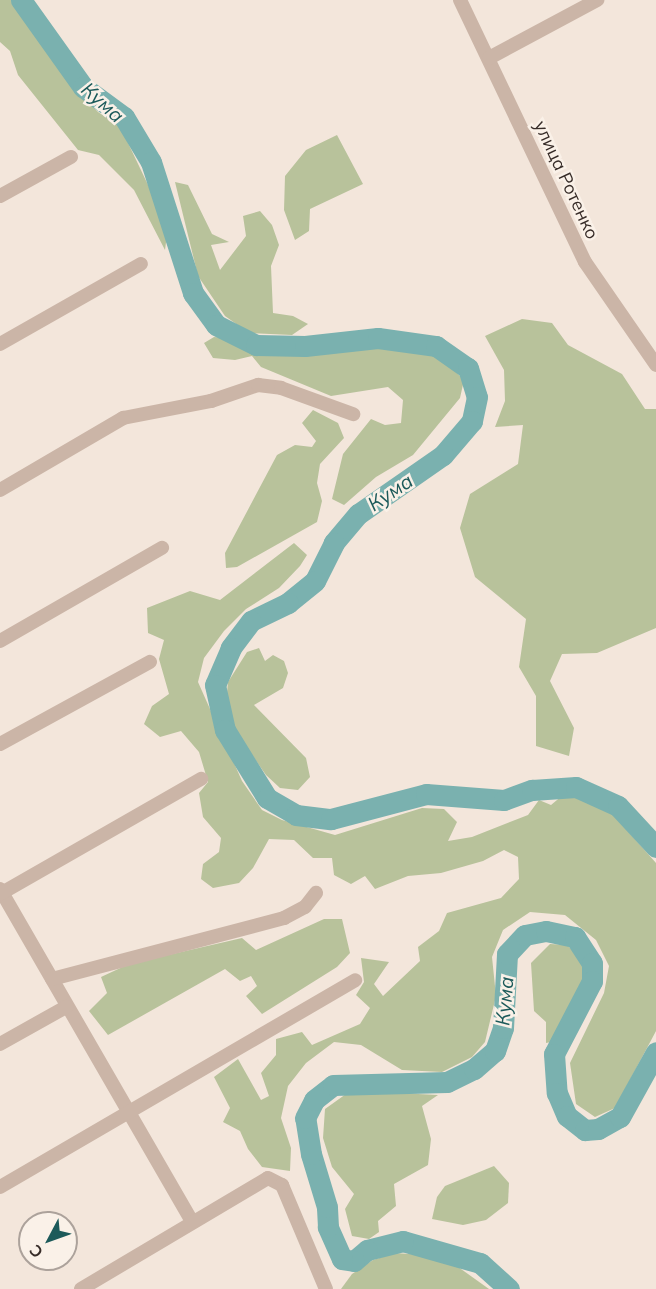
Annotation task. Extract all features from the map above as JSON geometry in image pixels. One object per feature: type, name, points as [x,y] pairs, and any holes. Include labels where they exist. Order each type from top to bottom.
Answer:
[{"type":"street","name":"улица Ротенко","points":[[460,0],[585,262],[656,365]]},
{"type":"street","points":[[489,58],[597,0]]},
{"type":"street","points":[[0,196],[71,157]]},
{"type":"street","points":[[0,344],[141,264]]},
{"type":"street","points":[[0,490],[123,417],[211,401],[258,385],[281,388],[352,414]]},
{"type":"street","points":[[0,641],[162,548]]},
{"type":"street","points":[[0,744],[150,662]]},
{"type":"street","points":[[191,1220],[1,892],[201,779]]},
{"type":"street","points":[[52,979],[284,918],[305,907],[316,893]]},
{"type":"street","points":[[0,1187],[356,980]]},
{"type":"street","points":[[0,1044],[66,1007]]},
{"type":"street","points":[[81,1289],[191,1220],[268,1178],[275,1179],[282,1185],[326,1289]]},
{"type":"green space","points":[[0,0],[11,0],[73,86],[98,112],[120,126],[168,227],[165,250],[134,190],[99,155],[78,150],[18,75],[10,51],[0,42]]},
{"type":"green space","points":[[337,135],[363,184],[310,209],[309,231],[295,240],[284,210],[285,176],[306,150]]},
{"type":"green space","points":[[175,182],[188,185],[212,234],[229,242],[211,245],[220,270],[246,236],[243,216],[260,211],[272,225],[279,245],[271,266],[273,313],[293,316],[308,324],[292,335],[249,333],[225,316],[198,276]]},
{"type":"green space","points":[[522,319],[552,323],[568,345],[622,374],[645,409],[656,409],[656,628],[597,653],[562,654],[550,681],[574,728],[569,756],[536,746],[536,696],[519,667],[526,619],[475,577],[460,528],[470,494],[518,464],[523,425],[495,427],[505,401],[504,370],[485,336]]},
{"type":"green space","points":[[214,337],[228,338],[257,350],[290,352],[376,342],[432,349],[464,380],[460,398],[413,455],[376,477],[344,505],[332,499],[343,454],[371,419],[385,425],[401,423],[403,400],[388,387],[331,396],[261,367],[252,356],[235,360],[213,358],[204,343]]},
{"type":"green space","points":[[313,410],[338,423],[344,438],[320,464],[317,483],[322,501],[317,522],[237,567],[226,568],[225,553],[277,455],[295,445],[312,447],[316,441],[302,423]]},
{"type":"green space","points":[[294,543],[307,555],[300,566],[279,588],[246,609],[224,631],[204,658],[198,682],[242,781],[262,810],[282,820],[335,835],[422,808],[444,809],[457,822],[448,841],[472,837],[528,815],[539,800],[551,805],[563,795],[580,797],[610,811],[656,863],[656,1031],[615,1108],[595,1117],[576,1104],[570,1063],[604,993],[609,966],[596,940],[565,915],[530,912],[503,930],[492,957],[496,996],[485,1042],[472,1057],[442,1072],[402,1070],[361,1045],[334,1042],[306,1063],[288,1086],[281,1118],[291,1148],[290,1171],[262,1167],[248,1149],[240,1131],[223,1122],[230,1108],[214,1077],[238,1059],[261,1100],[269,1096],[261,1073],[276,1055],[276,1039],[302,1032],[312,1045],[360,1024],[370,1008],[356,995],[364,982],[361,958],[389,962],[374,984],[383,996],[420,961],[418,947],[439,931],[447,913],[501,898],[519,879],[518,857],[504,850],[483,861],[441,873],[408,876],[375,889],[365,876],[351,884],[334,875],[332,858],[313,858],[294,840],[269,839],[253,868],[239,883],[213,888],[201,879],[203,864],[219,852],[221,838],[203,817],[199,793],[208,782],[199,752],[181,731],[160,737],[144,724],[152,706],[169,694],[159,659],[164,640],[148,633],[147,608],[190,591],[220,600]]},
{"type":"green space","points":[[259,648],[265,661],[273,655],[284,661],[288,673],[283,688],[254,705],[306,758],[310,777],[298,790],[280,788],[266,775],[234,729],[226,703],[228,682],[247,652]]},
{"type":"green space","points":[[324,919],[342,919],[350,953],[337,967],[262,1014],[246,996],[257,986],[251,976],[240,981],[225,969],[108,1035],[89,1011],[107,993],[101,977],[129,964],[242,938],[256,950]]},
{"type":"green space","points":[[550,944],[567,945],[581,959],[586,979],[551,1042],[546,1043],[546,1022],[534,1011],[531,963]]},
{"type":"green space","points":[[378,1092],[438,1095],[422,1106],[431,1139],[428,1165],[394,1184],[396,1206],[378,1221],[379,1232],[369,1239],[352,1236],[345,1209],[354,1194],[332,1167],[323,1138],[325,1109],[346,1094]]},
{"type":"green space","points":[[494,1166],[509,1183],[508,1203],[486,1220],[463,1225],[432,1219],[437,1197],[445,1186]]},
{"type":"green space","points":[[395,1253],[424,1255],[454,1264],[489,1289],[341,1289],[352,1274],[373,1260]]},
{"type":"waterway","name":"Кума","points":[[21,0],[83,87],[124,117],[151,162],[193,293],[216,325],[256,345],[305,346],[378,338],[436,346],[468,368],[477,397],[472,421],[443,455],[358,514],[334,543],[315,581],[288,603],[251,621],[231,648],[215,685],[225,730],[267,798],[296,815],[331,819],[426,794],[504,800],[532,790],[576,787],[618,806],[656,847]]},
{"type":"waterway","name":"Кума","points":[[509,1289],[480,1263],[403,1241],[367,1250],[354,1261],[342,1259],[328,1227],[327,1207],[311,1154],[305,1118],[314,1100],[333,1085],[447,1082],[474,1069],[495,1051],[503,1028],[507,954],[525,935],[546,931],[575,937],[592,963],[592,981],[554,1054],[557,1093],[567,1116],[585,1130],[598,1129],[620,1117],[656,1052]]}]
